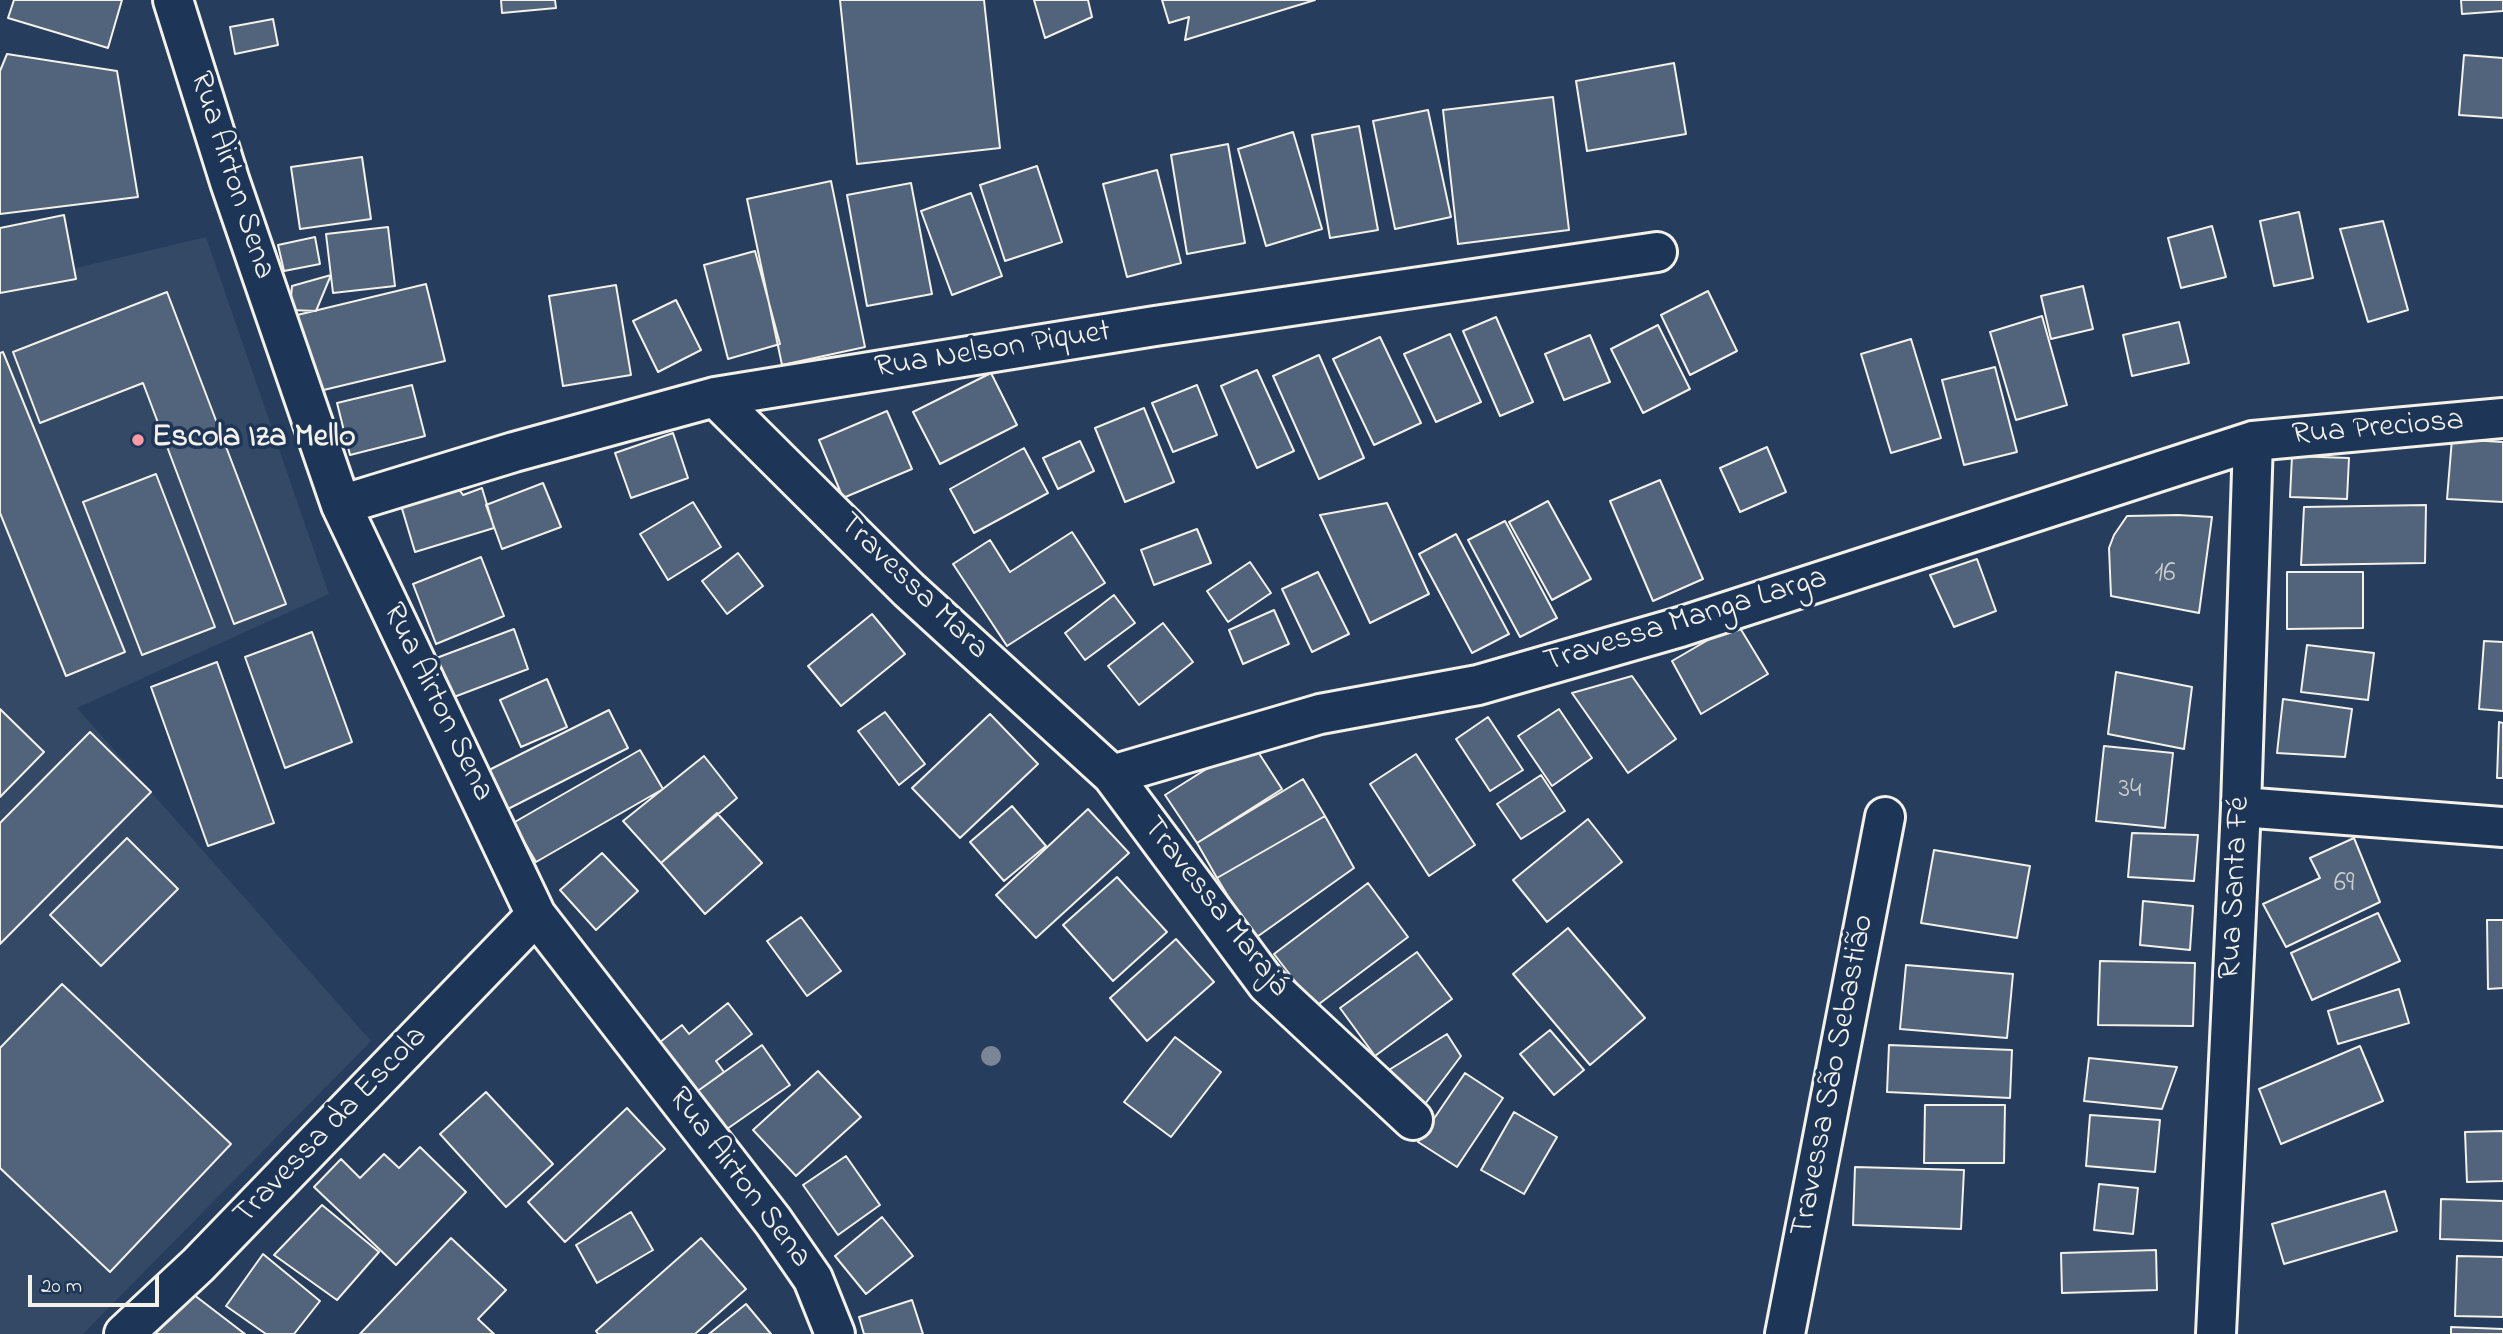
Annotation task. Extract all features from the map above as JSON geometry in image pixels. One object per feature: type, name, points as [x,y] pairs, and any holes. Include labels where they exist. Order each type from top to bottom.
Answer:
[{"type":"street","name":"Rua Airton Sena","points":[[173,0],[230,182],[341,505],[536,915],[774,1221],[813,1279],[835,1334]]},
{"type":"street","name":"Rua Nelson Piquet","points":[[341,505],[514,452],[715,397],[1142,328],[1657,252]]},
{"type":"street","name":"Travessa Mara","points":[[715,397],[909,590],[1112,775]]},
{"type":"street","name":"Rua Preciosa","points":[[2253,441],[2503,418]]},
{"type":"street","name":"Travessa Manga Larga","points":[[1112,775],[1320,714],[1478,685],[1680,627],[2253,441]]},
{"type":"street","name":"Rua Santa Fé","points":[[2216,1334],[2241,807],[2253,441]]},
{"type":"street","name":"Travessa Marajá","points":[[1112,775],[1267,984],[1413,1120]]},
{"type":"street","points":[[2241,807],[2503,827]]},
{"type":"street","name":"Travessa São Sebastião","points":[[1785,1334],[1885,817]]},
{"type":"street","name":"Travessa da Escola","points":[[124,1334],[198,1265],[536,915]]},
{"type":"shaded area","points":[[206,237],[329,594],[77,708],[371,1041],[83,1334],[0,1334],[0,286]]},
{"type":"building","points":[[14,0],[122,0],[108,48],[8,18]]},
{"type":"building","points":[[501,0],[555,0],[556,8],[502,13]]},
{"type":"building","points":[[840,0],[984,0],[1000,148],[857,164]]},
{"type":"building","points":[[1034,0],[1088,0],[1092,17],[1045,38]]},
{"type":"building","points":[[1162,0],[1315,0],[1185,40],[1189,17],[1169,23]]},
{"type":"building","points":[[2461,0],[2503,0],[2503,11],[2462,14]]},
{"type":"building","points":[[273,19],[278,45],[235,54],[230,27]]},
{"type":"building","points":[[7,54],[117,71],[138,197],[0,214],[0,71]]},
{"type":"building","points":[[2464,55],[2503,58],[2503,118],[2459,115]]},
{"type":"building","points":[[1674,63],[1686,134],[1587,151],[1576,81]]},
{"type":"building","points":[[1553,97],[1569,230],[1458,244],[1443,110]]},
{"type":"building","points":[[1428,110],[1451,217],[1395,229],[1373,121]]},
{"type":"building","points":[[1359,126],[1378,230],[1330,238],[1312,135]]},
{"type":"building","points":[[1293,132],[1322,229],[1266,246],[1238,149]]},
{"type":"building","points":[[1228,144],[1245,243],[1187,254],[1171,155]]},
{"type":"building","points":[[362,157],[371,219],[300,229],[291,167]]},
{"type":"building","points":[[1037,166],[1062,242],[1005,261],[980,185]]},
{"type":"building","points":[[1157,170],[1181,263],[1127,277],[1103,184]]},
{"type":"building","points":[[831,181],[865,347],[782,365],[747,199]]},
{"type":"building","points":[[911,183],[932,294],[867,306],[847,195]]},
{"type":"building","points":[[971,193],[1002,276],[952,295],[921,211]]},
{"type":"building","points":[[2299,212],[2313,278],[2274,286],[2260,221]]},
{"type":"building","points":[[64,215],[76,279],[0,293],[0,228]]},
{"type":"building","points":[[2383,221],[2408,310],[2368,322],[2340,229]]},
{"type":"building","points":[[2212,226],[2226,277],[2181,288],[2168,238]]},
{"type":"building","points":[[388,227],[395,286],[333,293],[326,234]]},
{"type":"building","points":[[315,237],[320,264],[284,271],[278,245]]},
{"type":"building","points":[[755,251],[780,344],[728,359],[704,265]]},
{"type":"building","points":[[331,275],[316,311],[290,310],[292,286]]},
{"type":"building","points":[[426,284],[445,361],[311,393],[293,316]]},
{"type":"building","points":[[616,285],[631,375],[563,386],[549,296]]},
{"type":"building","points":[[2083,286],[2093,329],[2051,339],[2041,296]]},
{"type":"building","points":[[1708,291],[1737,351],[1690,375],[1661,315]]},
{"type":"building","points":[[167,292],[286,604],[234,624],[143,383],[40,423],[13,352]]},
{"type":"building","points":[[676,300],[701,350],[658,372],[633,321]]},
{"type":"building","points":[[2042,316],[2067,405],[2016,420],[1990,332]]},
{"type":"building","points":[[1496,317],[1533,402],[1500,416],[1463,331]]},
{"type":"building","points":[[2179,322],[2189,363],[2132,376],[2123,335]]},
{"type":"building","points":[[1658,325],[1690,389],[1643,413],[1611,349]]},
{"type":"building","points":[[1450,334],[1481,402],[1436,422],[1404,354]]},
{"type":"building","points":[[1590,335],[1610,382],[1564,400],[1545,354]]},
{"type":"building","points":[[1380,337],[1421,423],[1374,445],[1333,359]]},
{"type":"building","points":[[1911,339],[1941,438],[1891,453],[1861,354]]},
{"type":"building","points":[[3,352],[125,652],[66,676],[0,513],[0,353]]},
{"type":"building","points":[[1319,355],[1364,458],[1319,479],[1273,376]]},
{"type":"building","points":[[1995,367],[2017,452],[1964,465],[1942,380]]},
{"type":"building","points":[[1257,370],[1294,451],[1257,468],[1221,386]]},
{"type":"building","points":[[991,373],[1017,425],[940,464],[913,412]]},
{"type":"building","points":[[412,385],[425,436],[350,455],[337,403]]},
{"type":"building","points":[[1197,385],[1217,435],[1173,452],[1152,403]]},
{"type":"building","points":[[1144,408],[1174,482],[1125,502],[1095,428]]},
{"type":"building","points":[[887,411],[912,469],[843,498],[819,440]]},
{"type":"building","points":[[673,433],[688,478],[631,498],[615,453]]},
{"type":"building","points":[[2452,439],[2503,442],[2503,502],[2447,499]]},
{"type":"building","points":[[1080,441],[1094,471],[1058,489],[1043,458]]},
{"type":"building","points":[[1767,447],[1786,492],[1740,512],[1720,468]]},
{"type":"building","points":[[1024,448],[1048,493],[974,533],[950,489]]},
{"type":"building","points":[[2292,456],[2349,458],[2347,499],[2290,497]]},
{"type":"building","points":[[156,474],[215,627],[142,655],[83,502]]},
{"type":"building","points":[[1660,480],[1703,579],[1653,601],[1610,501]]},
{"type":"building","points":[[543,483],[561,527],[502,549],[486,505]]},
{"type":"building","points":[[456,485],[463,495],[482,488],[494,528],[415,552],[400,502]]},
{"type":"building","points":[[1548,501],[1591,579],[1552,600],[1509,522]]},
{"type":"building","points":[[693,502],[721,547],[668,580],[640,534]]},
{"type":"building","points":[[1387,503],[1429,594],[1370,623],[1320,515]]},
{"type":"building","points":[[2426,505],[2425,563],[2301,565],[2304,507]]},
{"type":"building","points":[[2127,516],[2212,517],[2199,613],[2111,596],[2109,548]]},
{"type":"building","points":[[1505,521],[1557,618],[1520,637],[1468,540]]},
{"type":"building","points":[[1197,529],[1211,563],[1154,585],[1141,550]]},
{"type":"building","points":[[1072,532],[1105,583],[1007,646],[953,564],[990,540],[1010,572]]},
{"type":"building","points":[[1456,534],[1509,634],[1472,653],[1419,554]]},
{"type":"building","points":[[738,553],[763,586],[727,614],[702,581]]},
{"type":"building","points":[[481,557],[504,616],[436,644],[413,584]]},
{"type":"building","points":[[1977,559],[1996,611],[1954,627],[1930,575]]},
{"type":"building","points":[[1250,562],[1271,593],[1228,622],[1207,591]]},
{"type":"building","points":[[1318,572],[1349,634],[1312,652],[1282,589]]},
{"type":"building","points":[[2287,572],[2363,572],[2363,628],[2287,629]]},
{"type":"building","points":[[1114,595],[1135,623],[1085,660],[1065,633]]},
{"type":"building","points":[[1274,610],[1289,644],[1243,664],[1229,630]]},
{"type":"building","points":[[872,614],[905,654],[841,706],[808,666]]},
{"type":"building","points":[[1163,623],[1193,662],[1139,705],[1108,666]]},
{"type":"building","points":[[1737,623],[1768,674],[1701,714],[1672,661]]},
{"type":"building","points":[[514,629],[528,669],[446,700],[431,660]]},
{"type":"building","points":[[312,632],[352,742],[285,768],[245,657]]},
{"type":"building","points":[[2484,641],[2503,642],[2503,711],[2479,709]]},
{"type":"building","points":[[2307,645],[2374,653],[2368,700],[2301,692]]},
{"type":"building","points":[[217,662],[274,823],[208,846],[151,687]]},
{"type":"building","points":[[2116,672],[2192,687],[2184,749],[2108,734]]},
{"type":"building","points":[[1632,676],[1676,739],[1628,773],[1572,693]]},
{"type":"building","points":[[547,679],[567,727],[521,747],[500,700]]},
{"type":"building","points":[[2283,699],[2352,709],[2345,757],[2277,753]]},
{"type":"building","points":[[0,709],[44,752],[0,797]]},
{"type":"building","points":[[1559,709],[1592,758],[1552,786],[1518,736]]},
{"type":"building","points":[[609,710],[628,748],[504,811],[485,772]]},
{"type":"building","points":[[885,712],[925,764],[899,785],[858,731]]},
{"type":"building","points":[[990,714],[1038,764],[960,838],[912,788]]},
{"type":"building","points":[[1488,717],[1523,770],[1490,791],[1456,739]]},
{"type":"building","points":[[2499,722],[2503,723],[2503,778],[2497,778]]},
{"type":"building","points":[[90,732],[151,792],[0,944],[0,823]]},
{"type":"building","points":[[1251,741],[1282,789],[1197,843],[1165,795]]},
{"type":"building","points":[[2104,746],[2173,753],[2165,828],[2096,821]]},
{"type":"building","points":[[640,750],[663,789],[536,862],[513,823]]},
{"type":"building","points":[[1416,754],[1475,845],[1429,876],[1370,784]]},
{"type":"building","points":[[704,756],[737,798],[661,863],[623,821]]},
{"type":"building","points":[[1541,775],[1565,811],[1521,839],[1497,804]]},
{"type":"building","points":[[1303,779],[1325,816],[1217,878],[1197,843]]},
{"type":"building","points":[[1012,806],[1046,846],[1004,881],[970,842]]},
{"type":"building","points":[[1088,809],[1129,853],[1036,938],[996,895]]},
{"type":"building","points":[[717,813],[762,863],[705,914],[661,863]]},
{"type":"building","points":[[1325,816],[1354,868],[1254,939],[1217,878]]},
{"type":"building","points":[[1588,819],[1622,862],[1547,922],[1513,880]]},
{"type":"building","points":[[2132,833],[2198,835],[2194,881],[2128,877]]},
{"type":"building","points":[[127,838],[178,889],[101,966],[50,915]]},
{"type":"building","points":[[2354,838],[2380,902],[2286,947],[2263,904],[2320,878],[2310,858]]},
{"type":"building","points":[[1934,850],[2030,866],[2017,938],[1921,923]]},
{"type":"building","points":[[602,853],[638,891],[596,930],[560,890]]},
{"type":"building","points":[[1117,877],[1167,932],[1113,981],[1063,925]]},
{"type":"building","points":[[1368,883],[1408,937],[1315,1007],[1274,954]]},
{"type":"building","points":[[2143,901],[2193,906],[2190,950],[2140,945]]},
{"type":"building","points":[[2378,913],[2400,961],[2312,1000],[2291,953]]},
{"type":"building","points":[[801,917],[841,971],[807,996],[767,941]]},
{"type":"building","points":[[2487,920],[2503,920],[2503,988],[2488,989]]},
{"type":"building","points":[[1568,928],[1645,1018],[1590,1065],[1513,974]]},
{"type":"building","points":[[1176,939],[1214,982],[1147,1041],[1110,998]]},
{"type":"building","points":[[1417,952],[1452,999],[1375,1056],[1340,1008]]},
{"type":"building","points":[[2100,961],[2195,963],[2193,1026],[2098,1025]]},
{"type":"building","points":[[1906,965],[2013,974],[2007,1038],[1900,1029]]},
{"type":"building","points":[[62,984],[231,1144],[110,1272],[0,1168],[0,1048]]},
{"type":"building","points":[[2399,989],[2409,1023],[2338,1044],[2328,1011]]},
{"type":"building","points":[[728,1003],[752,1034],[716,1061],[724,1072],[688,1098],[651,1049],[682,1025],[689,1034]]},
{"type":"building","points":[[1550,1030],[1584,1070],[1554,1095],[1520,1054]]},
{"type":"building","points":[[1447,1034],[1461,1056],[1413,1120],[1384,1073]]},
{"type":"building","points":[[1175,1037],[1221,1072],[1171,1137],[1124,1102]]},
{"type":"building","points":[[762,1045],[790,1085],[727,1129],[688,1098]]},
{"type":"building","points":[[1889,1045],[2012,1050],[2010,1098],[1887,1092]]},
{"type":"building","points":[[2360,1046],[2383,1101],[2281,1144],[2259,1089]]},
{"type":"building","points":[[2089,1058],[2177,1067],[2162,1109],[2084,1101]]},
{"type":"building","points":[[818,1071],[861,1117],[796,1176],[753,1130]]},
{"type":"building","points":[[1465,1073],[1503,1098],[1457,1167],[1418,1142]]},
{"type":"building","points":[[486,1092],[553,1164],[506,1207],[440,1134]]},
{"type":"building","points":[[1925,1105],[2005,1105],[2004,1163],[1924,1163]]},
{"type":"building","points":[[627,1108],[665,1149],[565,1242],[528,1202]]},
{"type":"building","points":[[1514,1112],[1557,1137],[1524,1194],[1481,1170]]},
{"type":"building","points":[[2090,1115],[2160,1120],[2155,1172],[2086,1166]]},
{"type":"building","points":[[2503,1131],[2503,1181],[2467,1182],[2465,1132]]},
{"type":"building","points":[[420,1147],[466,1192],[396,1265],[314,1187],[341,1159],[360,1178],[384,1154],[399,1168]]},
{"type":"building","points":[[846,1156],[880,1205],[838,1235],[803,1185]]},
{"type":"building","points":[[1855,1167],[1964,1170],[1961,1229],[1853,1225]]},
{"type":"building","points":[[2099,1184],[2138,1188],[2133,1234],[2094,1230]]},
{"type":"building","points":[[2385,1191],[2397,1231],[2284,1264],[2272,1224]]},
{"type":"building","points":[[2441,1199],[2503,1201],[2503,1241],[2440,1239]]},
{"type":"building","points":[[322,1205],[379,1252],[337,1300],[274,1255]]},
{"type":"building","points":[[631,1212],[653,1250],[597,1283],[576,1245]]},
{"type":"building","points":[[882,1217],[913,1256],[866,1294],[835,1256]]},
{"type":"building","points":[[451,1238],[506,1290],[478,1319],[494,1334],[360,1334]]},
{"type":"building","points":[[701,1238],[746,1289],[695,1334],[598,1334],[596,1331]]},
{"type":"building","points":[[2156,1250],[2157,1290],[2062,1293],[2061,1253]]},
{"type":"building","points":[[263,1254],[320,1301],[294,1334],[266,1334],[226,1306]]},
{"type":"building","points":[[2457,1256],[2503,1257],[2503,1317],[2455,1316]]},
{"type":"building","points":[[185,1288],[245,1334],[151,1334]]},
{"type":"building","points":[[912,1300],[923,1334],[864,1334],[859,1317]]},
{"type":"building","points":[[746,1304],[771,1334],[709,1334]]},
{"type":"building","points":[[2451,1327],[2503,1329],[2503,1334],[2451,1334]]},
{"type":"place","name":"Escola Iza Mello","points":[[138,440]]}]
